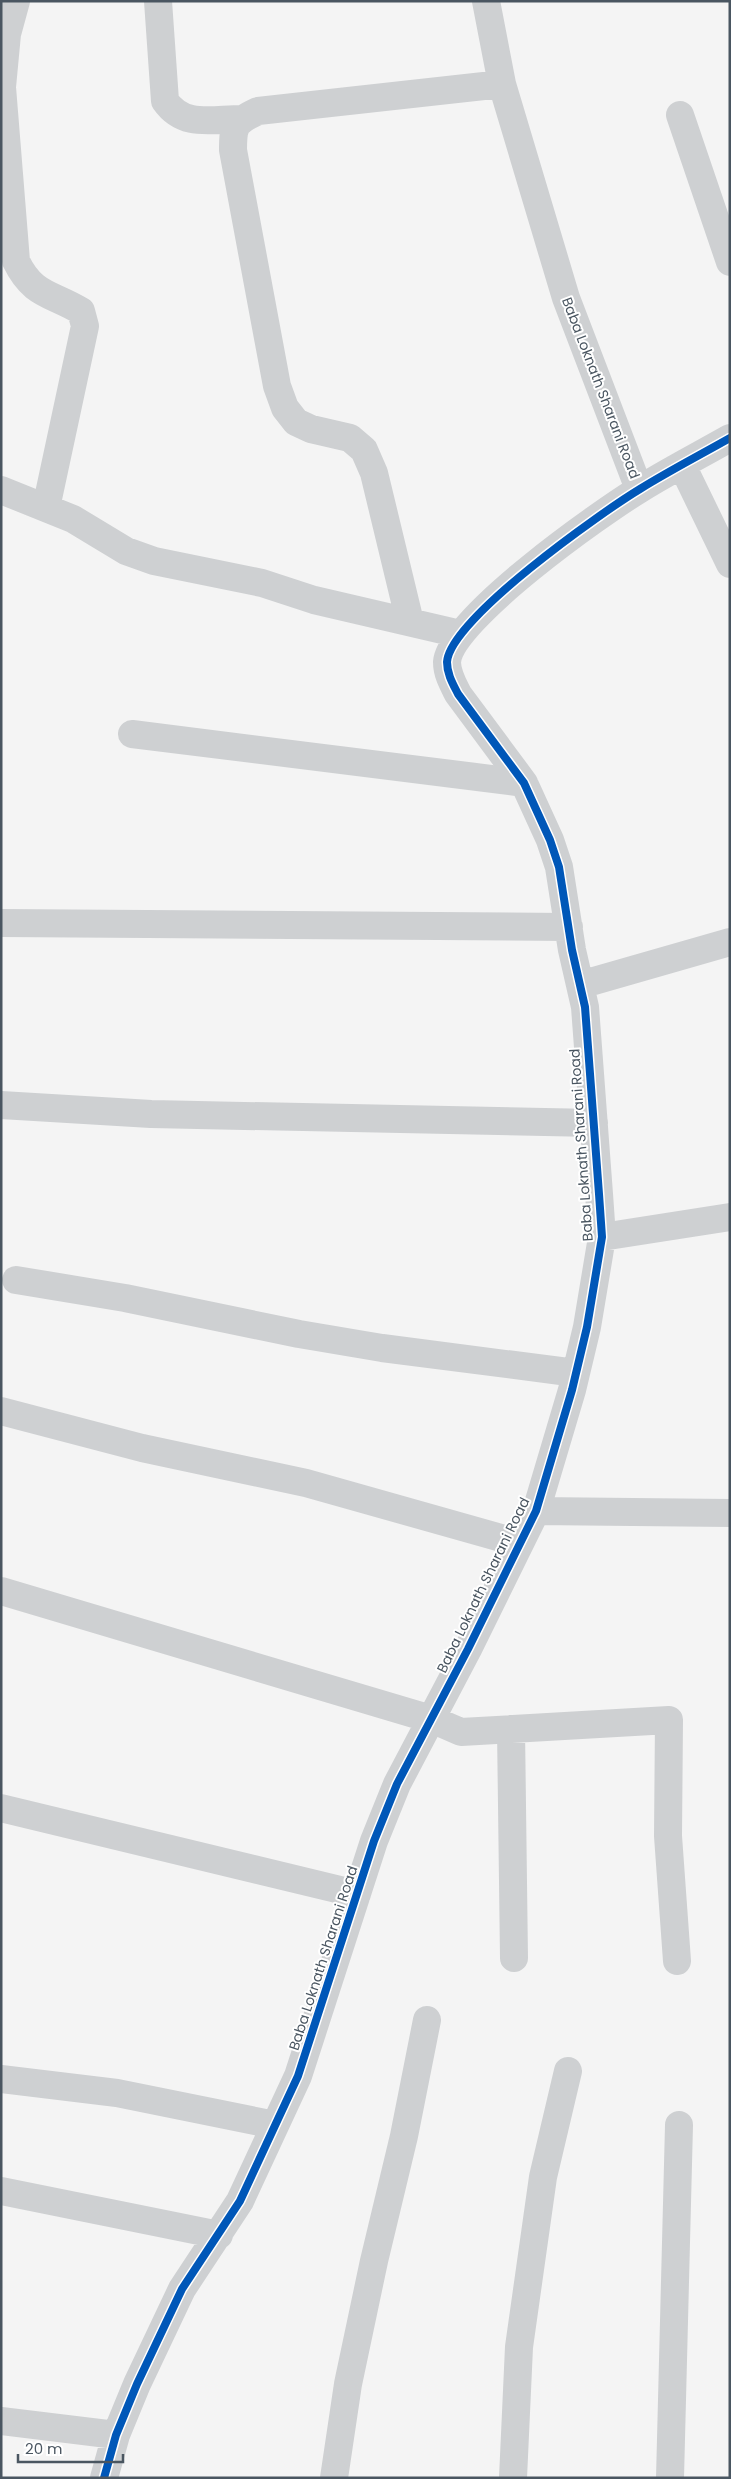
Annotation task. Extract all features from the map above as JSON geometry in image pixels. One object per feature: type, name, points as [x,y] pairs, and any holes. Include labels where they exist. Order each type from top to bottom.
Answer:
[{"type":"street","points":[[16,1],[8,34],[2,87],[16,261],[24,277],[38,291],[81,311],[85,326],[46,508]]},
{"type":"street","points":[[158,1],[165,100],[173,112],[187,120],[242,119]]},
{"type":"street","name":"Baba Loknath Sharani Road","points":[[104,2478],[116,2435],[137,2384],[182,2289],[240,2201],[298,2076],[374,1841],[397,1784],[432,1719],[536,1510],[576,1373],[587,1327],[602,1237],[585,1006],[556,858],[524,783],[450,680],[447,661],[460,634],[481,612],[557,546],[640,489],[566,298],[502,84],[486,1]]},
{"type":"street","points":[[410,622],[374,473],[364,450],[350,438],[311,429],[296,422],[285,408],[277,386],[233,150],[233,130],[242,119],[258,111],[502,84]]},
{"type":"street","points":[[680,115],[730,262]]},
{"type":"street","points":[[640,489],[730,438]]},
{"type":"street","points":[[682,465],[730,564]]},
{"type":"street","points":[[1,490],[73,519],[126,551],[154,561],[262,584],[314,600],[460,634]]},
{"type":"street","points":[[132,734],[524,783]]},
{"type":"street","points":[[1,923],[569,926]]},
{"type":"street","points":[[580,985],[730,942]]},
{"type":"street","points":[[1,1105],[152,1114],[594,1123]]},
{"type":"street","points":[[602,1237],[730,1217]]},
{"type":"street","points":[[16,1280],[124,1298],[299,1334],[382,1348],[576,1373]]},
{"type":"street","points":[[1,1411],[142,1448],[306,1483],[519,1543]]},
{"type":"street","points":[[536,1510],[730,1513]]},
{"type":"street","points":[[1,1591],[432,1719],[460,1732],[669,1720],[668,1836],[677,1961]]},
{"type":"street","points":[[511,1729],[514,1958]]},
{"type":"street","points":[[1,1808],[357,1894]]},
{"type":"street","points":[[334,2478],[350,2375],[374,2261],[404,2136],[427,2020]]},
{"type":"street","points":[[513,2478],[519,2347],[543,2176],[568,2071]]},
{"type":"street","points":[[1,2079],[118,2093],[276,2124]]},
{"type":"street","points":[[670,2478],[679,2125]]},
{"type":"street","points":[[1,2191],[219,2235]]},
{"type":"street","points":[[1,2421],[116,2435]]},
{"type":"cycle path","points":[[104,2478],[116,2435],[137,2384],[182,2289],[240,2201],[298,2076],[374,1841],[397,1784],[468,1649],[536,1511],[572,1390],[587,1327],[602,1237],[585,1007],[572,950],[559,867],[550,840],[524,783],[458,694],[449,675],[447,662],[455,643],[473,620],[499,594],[530,568],[621,501],[730,438]]}]
